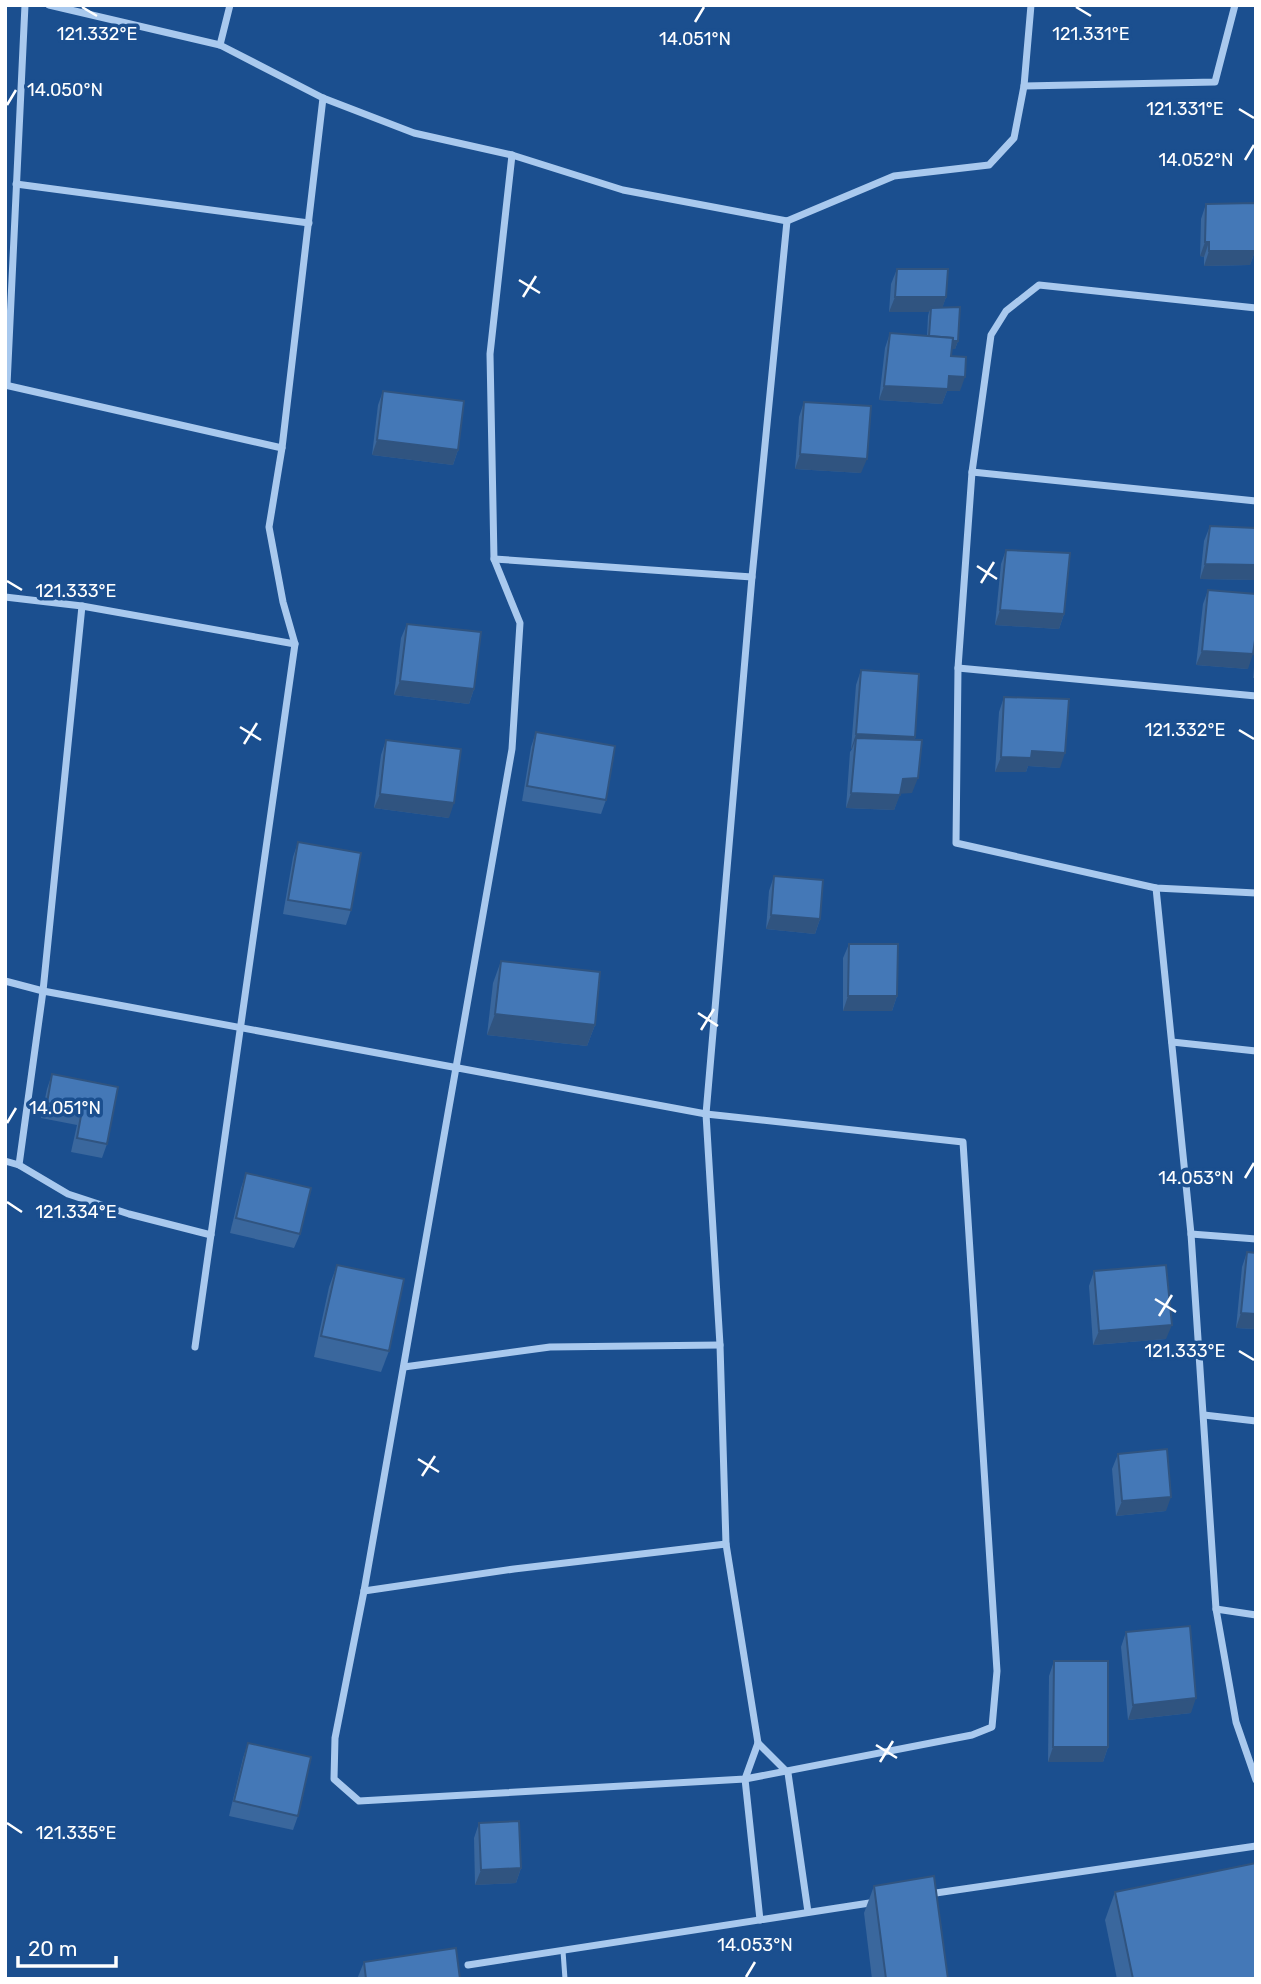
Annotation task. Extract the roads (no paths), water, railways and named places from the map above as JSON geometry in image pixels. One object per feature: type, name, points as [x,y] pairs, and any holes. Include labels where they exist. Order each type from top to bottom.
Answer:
[{"type":"street","points":[[25,5],[6,385],[282,448]]},
{"type":"street","points":[[49,5],[220,45],[323,97],[414,133],[512,155],[623,190],[788,221],[894,176],[989,165],[1014,138],[1024,86],[1031,5]]},
{"type":"street","points":[[220,45],[230,5]]},
{"type":"street","points":[[1024,86],[1216,82],[1235,5]]},
{"type":"street","points":[[195,1347],[295,644],[283,603],[269,527],[282,448],[323,97]]},
{"type":"street","points":[[5,981],[43,991],[458,1066],[706,1114],[963,1142],[997,1671],[992,1727],[972,1735],[788,1773],[745,1779],[359,1801],[334,1779],[335,1738],[458,1066],[512,749],[520,623],[494,559],[490,354],[512,155]]},
{"type":"street","points":[[16,184],[309,223]]},
{"type":"street","points":[[760,1920],[745,1779],[758,1743],[726,1544],[720,1345],[706,1114],[752,578],[788,221]]},
{"type":"street","points":[[1256,308],[1039,285],[1006,311],[991,335],[972,472],[958,668],[956,843],[1156,888],[1256,893]]},
{"type":"street","points":[[972,472],[1256,501]]},
{"type":"street","points":[[494,559],[752,578]]},
{"type":"street","points":[[5,597],[82,606],[295,644]]},
{"type":"street","points":[[19,1165],[43,991],[82,606]]},
{"type":"street","points":[[958,668],[1256,696]]},
{"type":"street","points":[[1156,888],[1191,1234],[1216,1609],[1236,1722],[1256,1780]]},
{"type":"street","points":[[1172,1042],[1256,1051]]},
{"type":"street","points":[[5,1161],[19,1165],[68,1194],[129,1214],[211,1235]]},
{"type":"street","points":[[1191,1234],[1256,1239]]},
{"type":"street","points":[[404,1367],[550,1347],[720,1345]]},
{"type":"street","points":[[1204,1415],[1256,1420]]},
{"type":"street","points":[[364,1591],[514,1569],[726,1544]]},
{"type":"street","points":[[1216,1609],[1256,1615]]},
{"type":"street","points":[[758,1743],[788,1773],[808,1912]]},
{"type":"street","points":[[916,1896],[1256,1846]]},
{"type":"street","points":[[468,1965],[889,1900]]},
{"type":"lane","points":[[563,1951],[565,1979]]}]
